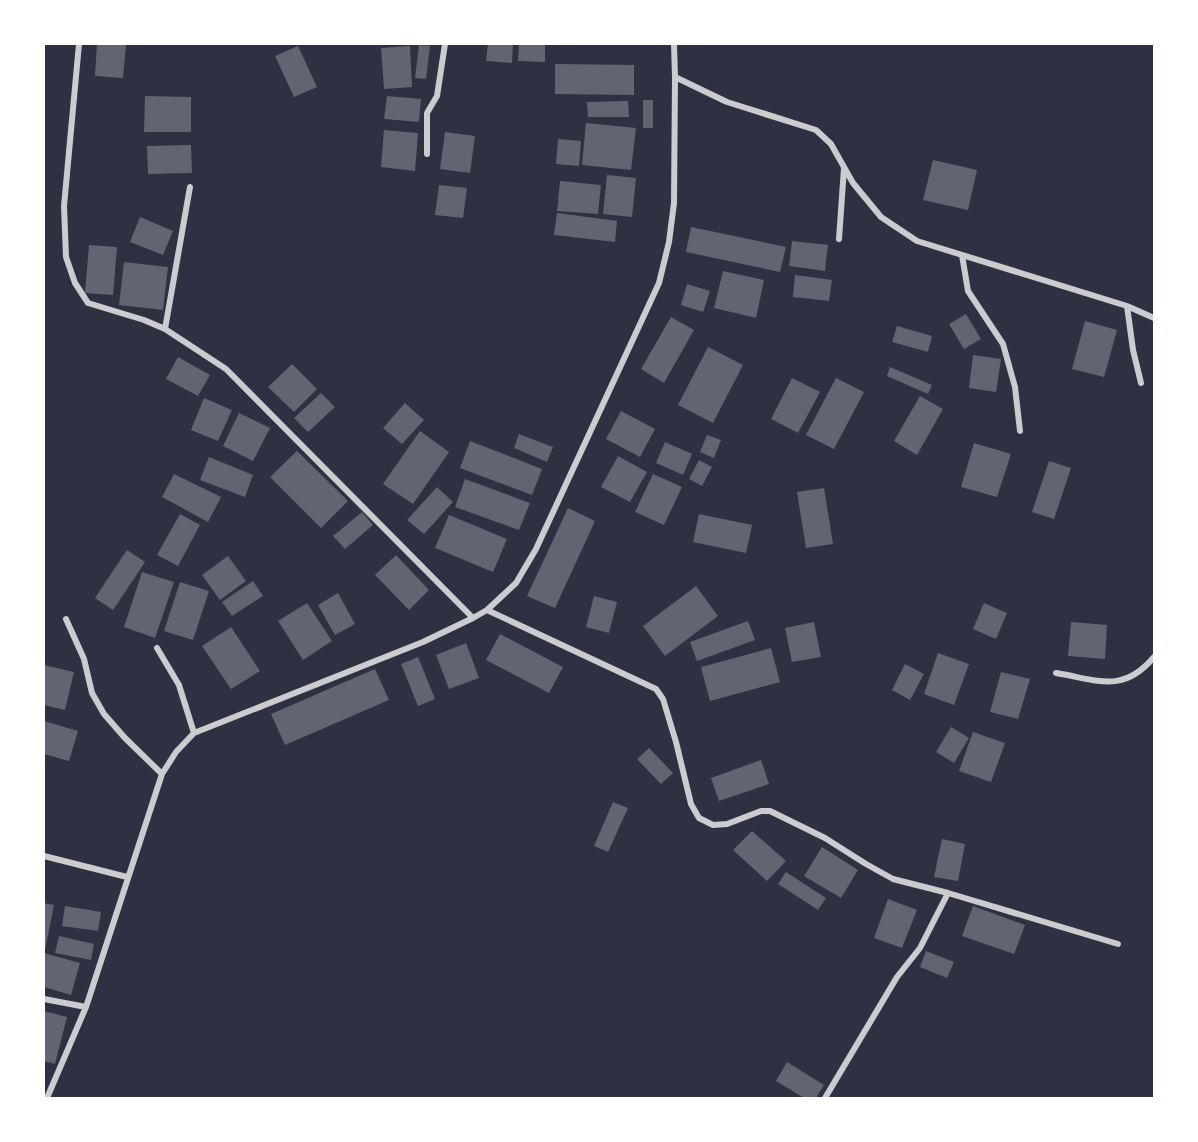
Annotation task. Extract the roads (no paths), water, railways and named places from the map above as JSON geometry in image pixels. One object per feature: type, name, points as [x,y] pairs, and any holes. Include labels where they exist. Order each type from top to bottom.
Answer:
[{"type":"street","points":[[79,44],[64,206],[66,257],[75,283],[88,303],[144,320],[165,329],[226,369],[473,618]]},
{"type":"street","points":[[427,154],[427,113],[437,96],[445,44]]},
{"type":"street","points":[[47,1098],[86,1007],[162,774],[176,752],[194,733],[423,642],[473,618],[487,610],[516,583],[536,549],[659,283],[669,242],[674,202],[674,44]]},
{"type":"street","points":[[675,77],[727,102],[816,130],[831,144],[853,183],[881,217],[917,241],[1126,306],[1155,318]]},
{"type":"street","points":[[839,239],[844,168]]},
{"type":"street","points":[[165,329],[190,187]]},
{"type":"street","points":[[962,255],[968,291],[1003,344],[1014,387],[1020,431]]},
{"type":"street","points":[[1126,306],[1141,383]]},
{"type":"street","points":[[487,610],[656,688],[667,710],[691,804],[699,818],[713,825],[727,824],[761,811],[770,811],[825,838],[893,879],[948,893],[1118,945]]},
{"type":"street","points":[[66,619],[84,659],[92,693],[104,714],[162,774]]},
{"type":"street","points":[[157,648],[179,685],[194,733]]},
{"type":"street","points":[[1056,673],[1104,682],[1117,682],[1133,676],[1155,657]]},
{"type":"street","points":[[44,856],[127,878]]},
{"type":"street","points":[[825,1098],[897,977],[920,948],[948,893]]},
{"type":"street","points":[[44,999],[86,1007]]}]
